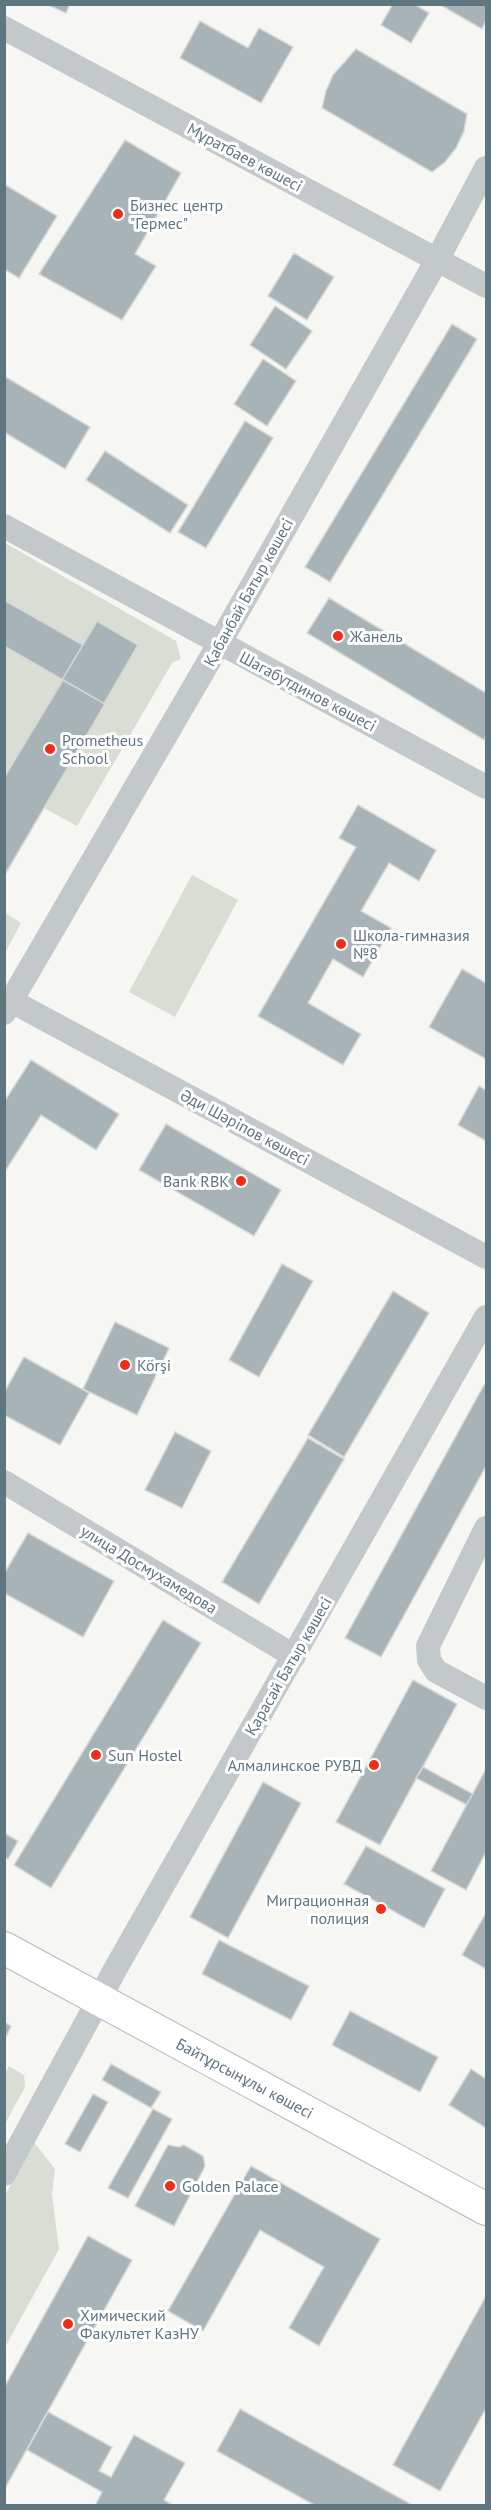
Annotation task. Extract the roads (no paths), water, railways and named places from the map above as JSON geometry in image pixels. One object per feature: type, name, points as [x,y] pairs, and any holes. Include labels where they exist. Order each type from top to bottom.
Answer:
[{"type":"main road","name":"Байтұрсынұлы көшесі","points":[[4,1948],[486,2209]]},
{"type":"street","name":"Мұратбаев көшесі","points":[[4,28],[486,286]]},
{"type":"street","name":"Қабанбай Батыр көшесі","points":[[7,1004],[219,644],[437,260],[486,168]]},
{"type":"street","name":"Шагабутдинов көшесі","points":[[4,526],[486,787]]},
{"type":"street","name":"Әди Шәріпов көшесі","points":[[7,1004],[486,1257]]},
{"type":"street","name":"Қарасай Батыр көшесі","points":[[4,2174],[99,1999],[486,1317]]},
{"type":"street","name":"улица Досмухамедова","points":[[4,1482],[294,1656]]},
{"type":"street","points":[[486,1528],[428,1647],[429,1660],[436,1671],[486,1698]]},
{"type":"place","name":"Бизнес центр \"Гермес\"","points":[[118,214]]},
{"type":"place","name":"Жанель","points":[[338,636]]},
{"type":"place","name":"Prometheus School","points":[[50,749]]},
{"type":"place","name":"Школа-гимназия №8","points":[[341,944]]},
{"type":"place","name":"Bank RBK","points":[[241,1181]]},
{"type":"place","name":"Körşi","points":[[125,1365]]},
{"type":"place","name":"Sun Hostel","points":[[96,1755]]},
{"type":"place","name":"Алмалинское РУВД","points":[[374,1765]]},
{"type":"place","name":"Миграционная полиция","points":[[381,1909]]},
{"type":"place","name":"Golden Palace","points":[[170,2186]]},
{"type":"place","name":"Химический Факультет КазНУ","points":[[68,2324]]}]
